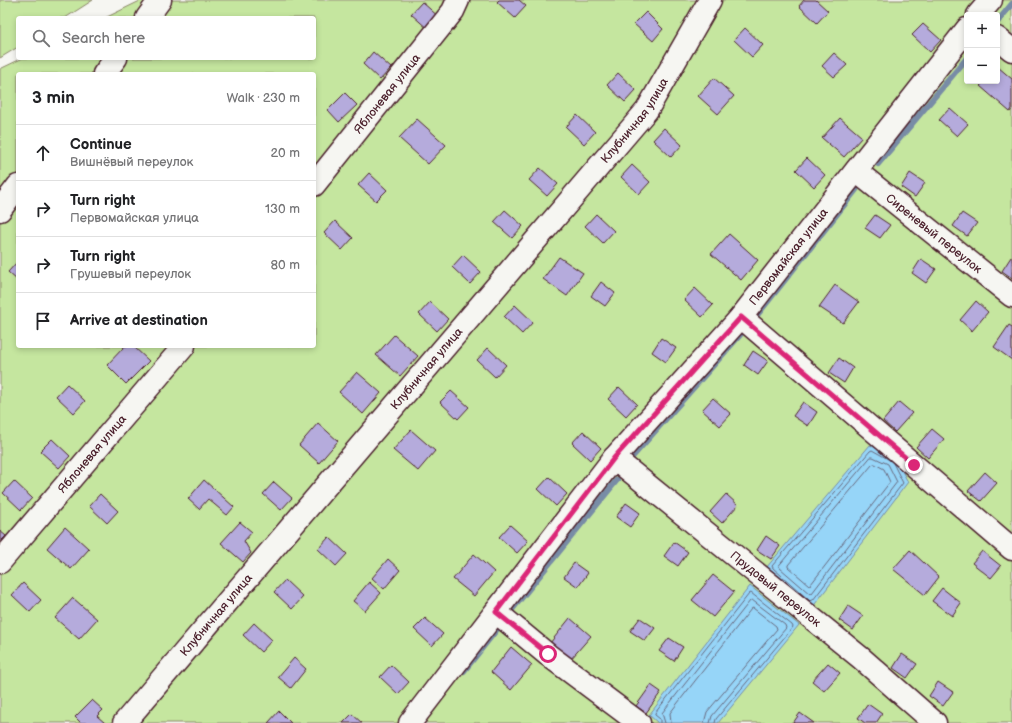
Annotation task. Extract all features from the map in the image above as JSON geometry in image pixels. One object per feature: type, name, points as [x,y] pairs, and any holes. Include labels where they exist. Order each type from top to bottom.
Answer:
[{"type":"street","points":[[148,16],[160,0]]},
{"type":"street","name":"Яблоневая улица","points":[[316,182],[453,11],[458,0]]},
{"type":"street","name":"Клубничная улица","points":[[124,723],[647,110],[710,0]]},
{"type":"street","points":[[981,12],[991,0]]},
{"type":"street","name":"Первомайская улица","points":[[410,723],[614,458],[741,317],[964,33]]},
{"type":"street","points":[[1000,40],[1012,50]]},
{"type":"street","points":[[106,72],[114,60]]},
{"type":"street","name":"Сиреневый переулок","points":[[856,171],[1012,296]]},
{"type":"street","points":[[0,210],[16,189]]},
{"type":"street","points":[[741,317],[1012,549]]},
{"type":"street","name":"Яблоневая улица","points":[[0,562],[182,348]]},
{"type":"street","name":"Прудовый переулок","points":[[614,458],[861,658],[935,723]]},
{"type":"street","points":[[496,612],[548,654],[639,723]]},
{"type":"green space","points":[[0,0],[93,0],[68,16],[16,16],[16,48],[0,58]]},
{"type":"green space","points":[[142,0],[1012,0],[1012,723],[0,723],[0,69],[19,60],[316,60],[316,16],[109,16]]},
{"type":"water","points":[[870,445],[895,458],[908,482],[812,608],[766,568]]},
{"type":"water","points":[[750,586],[799,625],[718,723],[658,723],[649,715]]},
{"type":"building","points":[[499,0],[519,0],[526,6],[515,18],[497,2]]},
{"type":"building","points":[[804,0],[816,0],[828,11],[817,23],[799,6]]},
{"type":"building","points":[[422,2],[440,18],[429,30],[411,14]]},
{"type":"building","points":[[646,12],[663,29],[653,41],[634,24]]},
{"type":"building","points":[[923,24],[941,40],[930,52],[912,35]]},
{"type":"building","points":[[745,28],[763,45],[752,57],[734,40]]},
{"type":"building","points":[[373,52],[391,68],[380,80],[363,64]]},
{"type":"building","points":[[834,53],[847,65],[834,77],[822,66]]},
{"type":"building","points":[[1000,69],[1012,79],[1012,109],[1010,112],[980,86],[982,84],[1000,84]]},
{"type":"building","points":[[618,73],[636,90],[625,102],[607,85]]},
{"type":"building","points":[[714,78],[734,96],[718,114],[698,96]]},
{"type":"building","points":[[345,93],[357,105],[339,122],[328,110]]},
{"type":"building","points":[[950,108],[968,124],[957,136],[939,120]]},
{"type":"building","points":[[577,115],[595,132],[584,144],[566,127]]},
{"type":"building","points":[[840,118],[862,137],[844,157],[822,138]]},
{"type":"building","points":[[417,119],[446,145],[428,164],[399,138]]},
{"type":"building","points":[[664,128],[682,145],[671,157],[653,140]]},
{"type":"building","points":[[807,158],[825,175],[814,187],[796,170]]},
{"type":"building","points":[[632,165],[650,182],[639,194],[621,177]]},
{"type":"building","points":[[540,168],[558,184],[547,196],[529,180]]},
{"type":"building","points":[[369,173],[387,190],[376,201],[358,185]]},
{"type":"building","points":[[910,173],[925,183],[915,197],[901,187]]},
{"type":"building","points":[[505,210],[523,226],[512,238],[494,222]]},
{"type":"building","points":[[962,213],[977,223],[967,236],[953,226]]},
{"type":"building","points":[[596,214],[614,231],[603,243],[585,226]]},
{"type":"building","points":[[875,215],[890,225],[880,238],[865,228]]},
{"type":"building","points":[[335,221],[353,238],[342,250],[324,233]]},
{"type":"building","points":[[729,234],[758,260],[741,280],[711,254]]},
{"type":"building","points":[[463,255],[481,272],[470,284],[452,267]]},
{"type":"building","points":[[559,257],[583,273],[567,296],[543,279]]},
{"type":"building","points":[[1012,257],[1012,278],[1002,271]]},
{"type":"building","points":[[921,259],[936,269],[926,283],[912,273]]},
{"type":"building","points":[[16,263],[16,279],[8,272]]},
{"type":"building","points":[[601,282],[615,293],[605,306],[591,296]]},
{"type":"building","points":[[835,285],[859,302],[843,323],[819,307]]},
{"type":"building","points":[[695,288],[713,305],[702,317],[684,300]]},
{"type":"building","points":[[976,301],[988,312],[972,331],[960,320]]},
{"type":"building","points":[[430,302],[448,319],[437,331],[419,314]]},
{"type":"building","points":[[515,305],[533,322],[522,334],[504,317]]},
{"type":"building","points":[[1009,325],[1012,327],[1012,360],[994,347]]},
{"type":"building","points":[[394,335],[418,356],[400,376],[376,355]]},
{"type":"building","points":[[661,338],[676,348],[666,362],[652,352]]},
{"type":"building","points":[[123,348],[135,348],[149,361],[126,384],[107,365]]},
{"type":"building","points":[[488,348],[506,365],[495,377],[477,360]]},
{"type":"building","points":[[753,351],[768,361],[758,375],[744,365]]},
{"type":"building","points":[[839,358],[853,368],[844,383],[829,373]]},
{"type":"building","points":[[357,372],[381,393],[363,414],[339,392]]},
{"type":"building","points":[[67,384],[85,401],[74,413],[56,396]]},
{"type":"building","points":[[619,387],[637,404],[626,416],[608,399]]},
{"type":"building","points":[[451,391],[469,407],[458,419],[440,402]]},
{"type":"building","points":[[713,398],[731,414],[720,426],[702,410]]},
{"type":"building","points":[[803,402],[817,412],[808,426],[793,416]]},
{"type":"building","points":[[899,402],[912,413],[895,432],[883,421]]},
{"type":"building","points":[[318,423],[338,441],[319,463],[299,445]]},
{"type":"building","points":[[932,429],[944,439],[928,458],[916,447]]},
{"type":"building","points":[[411,430],[435,451],[418,471],[393,450]]},
{"type":"building","points":[[583,431],[601,448],[590,460],[572,443]]},
{"type":"building","points":[[52,439],[70,456],[59,468],[40,451]]},
{"type":"building","points":[[985,472],[997,483],[981,501],[968,491]]},
{"type":"building","points":[[549,477],[567,494],[556,506],[538,489]]},
{"type":"building","points":[[204,480],[234,507],[227,515],[208,499],[199,509],[188,499]]},
{"type":"building","points":[[14,481],[32,498],[21,510],[3,493]]},
{"type":"building","points":[[274,482],[292,498],[281,510],[263,494]]},
{"type":"building","points":[[100,494],[118,511],[107,523],[89,506]]},
{"type":"building","points":[[726,494],[738,505],[722,523],[710,512]]},
{"type":"building","points":[[626,503],[640,513],[630,527],[616,517]]},
{"type":"building","points":[[240,522],[252,532],[244,541],[251,553],[243,562],[221,543]]},
{"type":"building","points":[[510,525],[528,541],[517,553],[499,537]]},
{"type":"building","points":[[65,527],[89,549],[71,569],[47,548]]},
{"type":"building","points":[[0,531],[6,536],[0,542]]},
{"type":"building","points":[[766,536],[780,546],[771,559],[757,550]]},
{"type":"building","points":[[329,537],[347,554],[336,566],[318,549]]},
{"type":"building","points":[[674,542],[688,552],[678,566],[664,556]]},
{"type":"building","points":[[910,550],[939,577],[925,595],[893,569]]},
{"type":"building","points":[[982,551],[1001,566],[991,578],[972,563]]},
{"type":"building","points":[[474,554],[494,572],[474,596],[453,579]]},
{"type":"building","points":[[388,559],[400,570],[384,589],[372,578]]},
{"type":"building","points":[[574,563],[588,573],[578,587],[564,577]]},
{"type":"building","points":[[713,575],[734,592],[713,617],[692,600]]},
{"type":"building","points":[[285,580],[303,597],[292,609],[274,592]]},
{"type":"building","points":[[369,582],[381,593],[365,611],[353,601]]},
{"type":"building","points":[[23,583],[41,600],[30,612],[12,595]]},
{"type":"building","points":[[942,588],[961,603],[952,616],[932,601]]},
{"type":"building","points":[[73,598],[97,619],[79,639],[55,618]]},
{"type":"building","points":[[848,606],[863,616],[853,630],[839,620]]},
{"type":"building","points":[[425,618],[443,634],[432,646],[414,629]]},
{"type":"building","points":[[570,618],[591,636],[570,660],[550,643]]},
{"type":"building","points":[[640,618],[655,628],[645,641],[630,631]]},
{"type":"building","points":[[254,623],[272,640],[261,652],[243,635]]},
{"type":"building","points":[[669,638],[683,647],[674,661],[659,651]]},
{"type":"building","points":[[511,647],[532,665],[511,690],[491,672]]},
{"type":"building","points":[[902,654],[917,664],[907,678],[893,668]]},
{"type":"building","points":[[294,658],[306,669],[291,688],[278,677]]},
{"type":"building","points":[[828,663],[840,673],[824,691],[812,681]]},
{"type":"building","points":[[391,665],[409,682],[398,694],[380,677]]},
{"type":"building","points":[[938,682],[953,692],[943,706],[929,696]]},
{"type":"building","points":[[651,685],[661,692],[646,713],[636,706]]},
{"type":"building","points":[[92,700],[103,710],[97,716],[105,723],[81,723],[75,717]]},
{"type":"building","points":[[868,704],[882,714],[876,723],[865,723],[858,718]]},
{"type":"building","points":[[279,711],[291,723],[268,723]]},
{"type":"building","points":[[800,713],[814,723],[793,723]]},
{"type":"building","points":[[352,714],[362,723],[343,723]]},
{"type":"waterway","points":[[1000,19],[1012,4]]},
{"type":"waterway","points":[[878,164],[964,62]]},
{"type":"waterway","points":[[758,314],[856,190]]},
{"type":"waterway","points":[[633,456],[740,335]]},
{"type":"waterway","points":[[510,612],[617,480]]},
{"type":"waterway","points":[[464,671],[498,628]]},
{"type":"route","points":[[548,654],[496,612],[614,458],[741,317],[914,465]]}]
